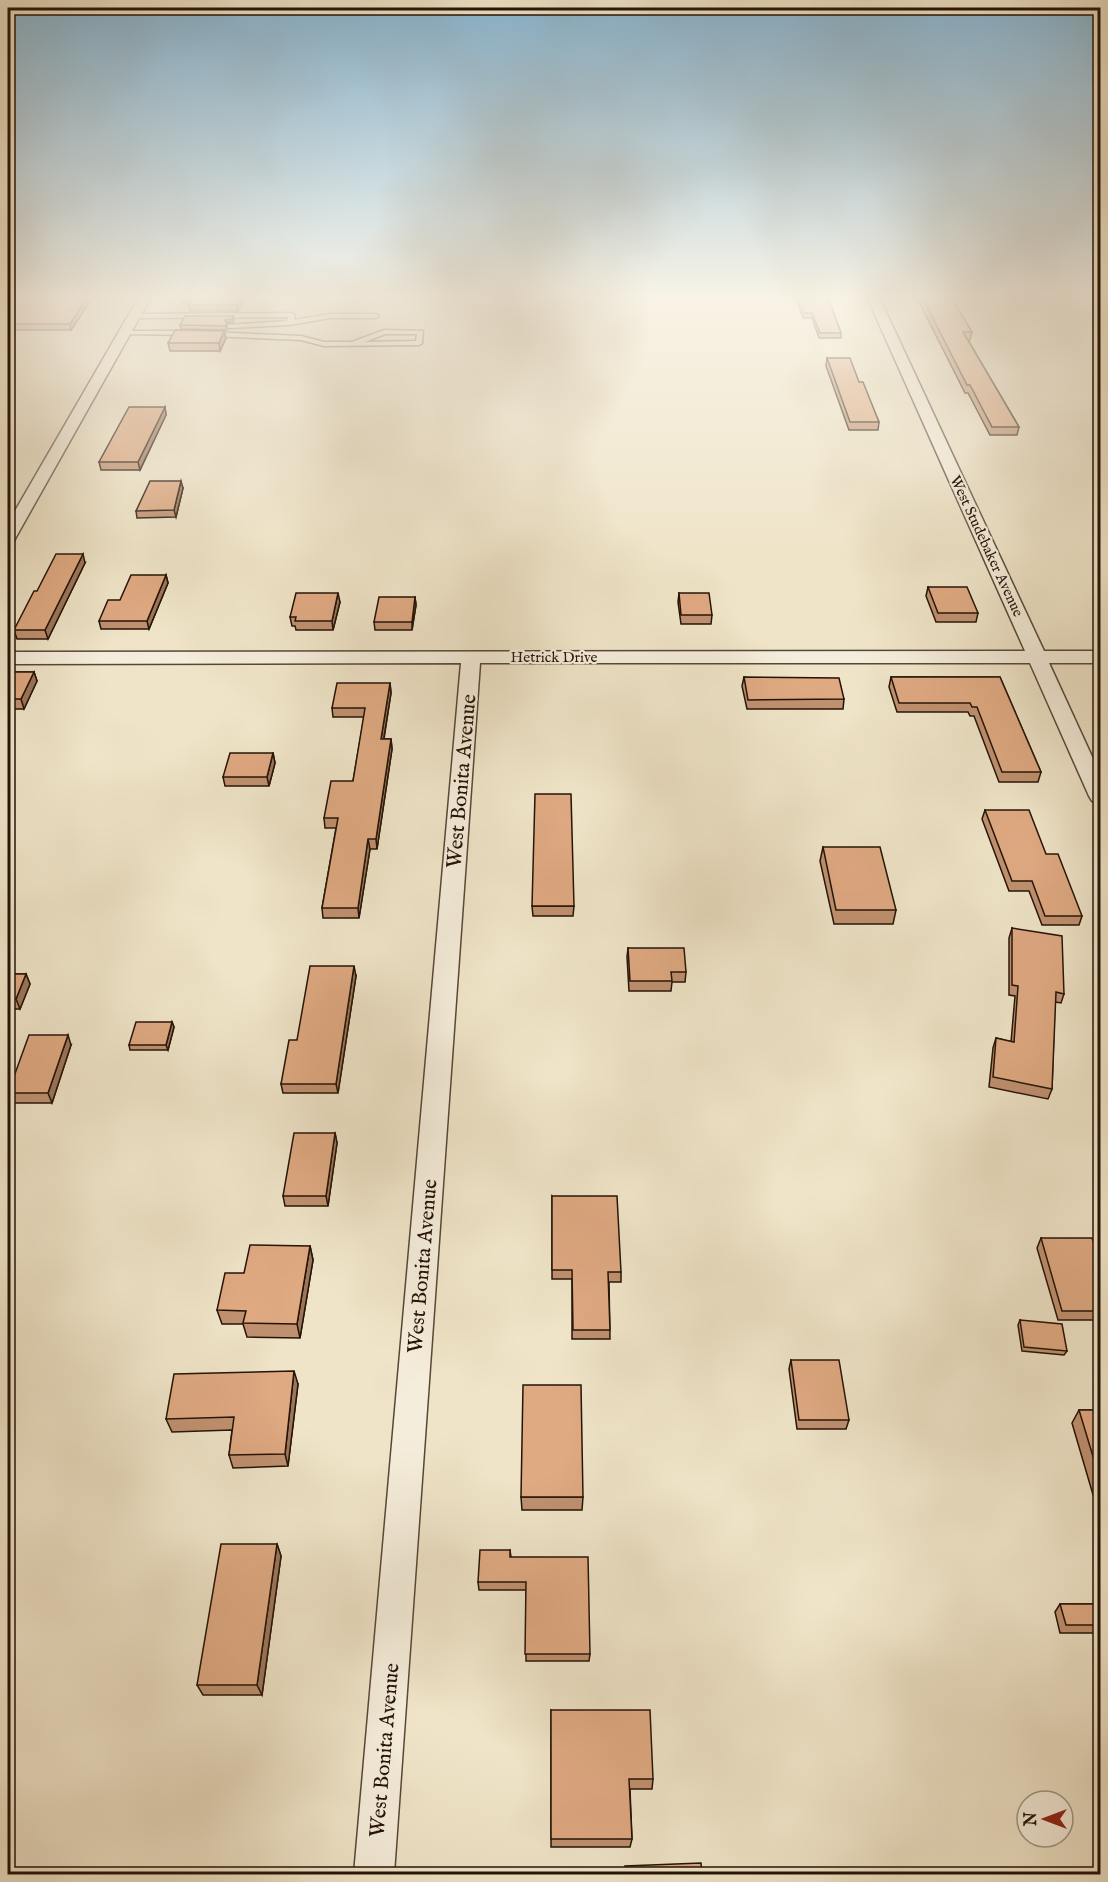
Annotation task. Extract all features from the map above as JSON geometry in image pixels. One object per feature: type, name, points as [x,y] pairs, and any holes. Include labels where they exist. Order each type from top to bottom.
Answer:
[{"type":"street","points":[[8,537],[95,385]]},
{"type":"street","name":"West Studebaker Avenue","points":[[913,385],[1101,796]]},
{"type":"street","name":"West Bonita Avenue","points":[[374,1875],[471,657]]},
{"type":"street","name":"Hetrick Drive","points":[[8,658],[1101,657]]},
{"type":"building","points":[[837,385],[864,385],[879,422],[850,422]]},
{"type":"building","points":[[967,385],[994,385],[1019,427],[992,427],[970,385]]},
{"type":"building","points":[[129,407],[165,407],[138,462],[99,462]]},
{"type":"building","points":[[150,481],[181,481],[174,510],[136,511]]},
{"type":"building","points":[[56,554],[83,554],[45,630],[14,630],[34,591],[37,591]]},
{"type":"building","points":[[131,575],[166,575],[147,621],[99,621],[108,600],[120,600]]},
{"type":"building","points":[[928,587],[967,587],[978,613],[938,613]]},
{"type":"building","points":[[296,593],[338,593],[332,621],[295,621],[296,617],[290,617]]},
{"type":"building","points":[[679,593],[709,593],[712,615],[681,615]]},
{"type":"building","points":[[379,597],[415,597],[412,622],[374,622]]},
{"type":"building","points":[[8,672],[34,672],[21,699],[8,699]]},
{"type":"building","points":[[744,677],[839,678],[844,699],[748,700]]},
{"type":"building","points":[[891,677],[1000,677],[1041,772],[1002,772],[977,707],[972,707],[970,703],[899,703]]},
{"type":"building","points":[[337,683],[390,683],[381,739],[391,739],[376,839],[368,839],[358,908],[322,908],[338,818],[324,818],[331,781],[353,781],[365,708],[332,708]]},
{"type":"building","points":[[230,753],[273,753],[267,777],[223,777]]},
{"type":"building","points":[[535,794],[571,794],[574,906],[532,906]]},
{"type":"building","points":[[985,810],[1029,810],[1046,854],[1058,854],[1082,916],[1045,916],[1032,881],[1012,881]]},
{"type":"building","points":[[823,847],[880,847],[896,910],[836,910]]},
{"type":"building","points":[[1012,928],[1062,936],[1064,994],[1056,992],[1052,1089],[993,1077],[996,1038],[1014,1042],[1018,986],[1012,985]]},
{"type":"building","points":[[628,948],[684,948],[686,972],[671,972],[672,981],[630,981]]},
{"type":"building","points":[[310,966],[354,966],[336,1084],[281,1084],[289,1040],[297,1040]]},
{"type":"building","points":[[8,974],[26,974],[16,999],[8,999]]},
{"type":"building","points":[[136,1022],[172,1022],[166,1045],[129,1045]]},
{"type":"building","points":[[29,1035],[68,1035],[48,1093],[8,1093]]},
{"type":"building","points":[[294,1133],[335,1133],[326,1196],[283,1196]]},
{"type":"building","points":[[552,1196],[617,1196],[621,1272],[608,1272],[610,1330],[573,1330],[572,1270],[552,1270]]},
{"type":"building","points":[[1041,1238],[1092,1238],[1101,1263],[1101,1311],[1062,1311]]},
{"type":"building","points":[[250,1245],[310,1246],[297,1324],[243,1323],[246,1311],[217,1310],[225,1273],[244,1273]]},
{"type":"building","points":[[1020,1320],[1062,1324],[1067,1351],[1024,1347]]},
{"type":"building","points":[[791,1360],[839,1360],[849,1420],[799,1420]]},
{"type":"building","points":[[294,1371],[285,1454],[229,1455],[234,1417],[166,1419],[174,1374]]},
{"type":"building","points":[[523,1385],[581,1385],[583,1497],[521,1497]]},
{"type":"building","points":[[1079,1410],[1101,1410],[1101,1483]]},
{"type":"building","points":[[221,1544],[277,1544],[257,1685],[197,1685]]},
{"type":"building","points":[[480,1550],[510,1550],[510,1557],[588,1557],[590,1654],[525,1654],[526,1582],[478,1582]]},
{"type":"building","points":[[1060,1604],[1101,1604],[1101,1625],[1066,1625]]},
{"type":"building","points":[[551,1710],[650,1710],[653,1779],[629,1779],[632,1839],[551,1839]]},
{"type":"building","points":[[701,1863],[702,1875],[625,1875],[625,1866]]}]
